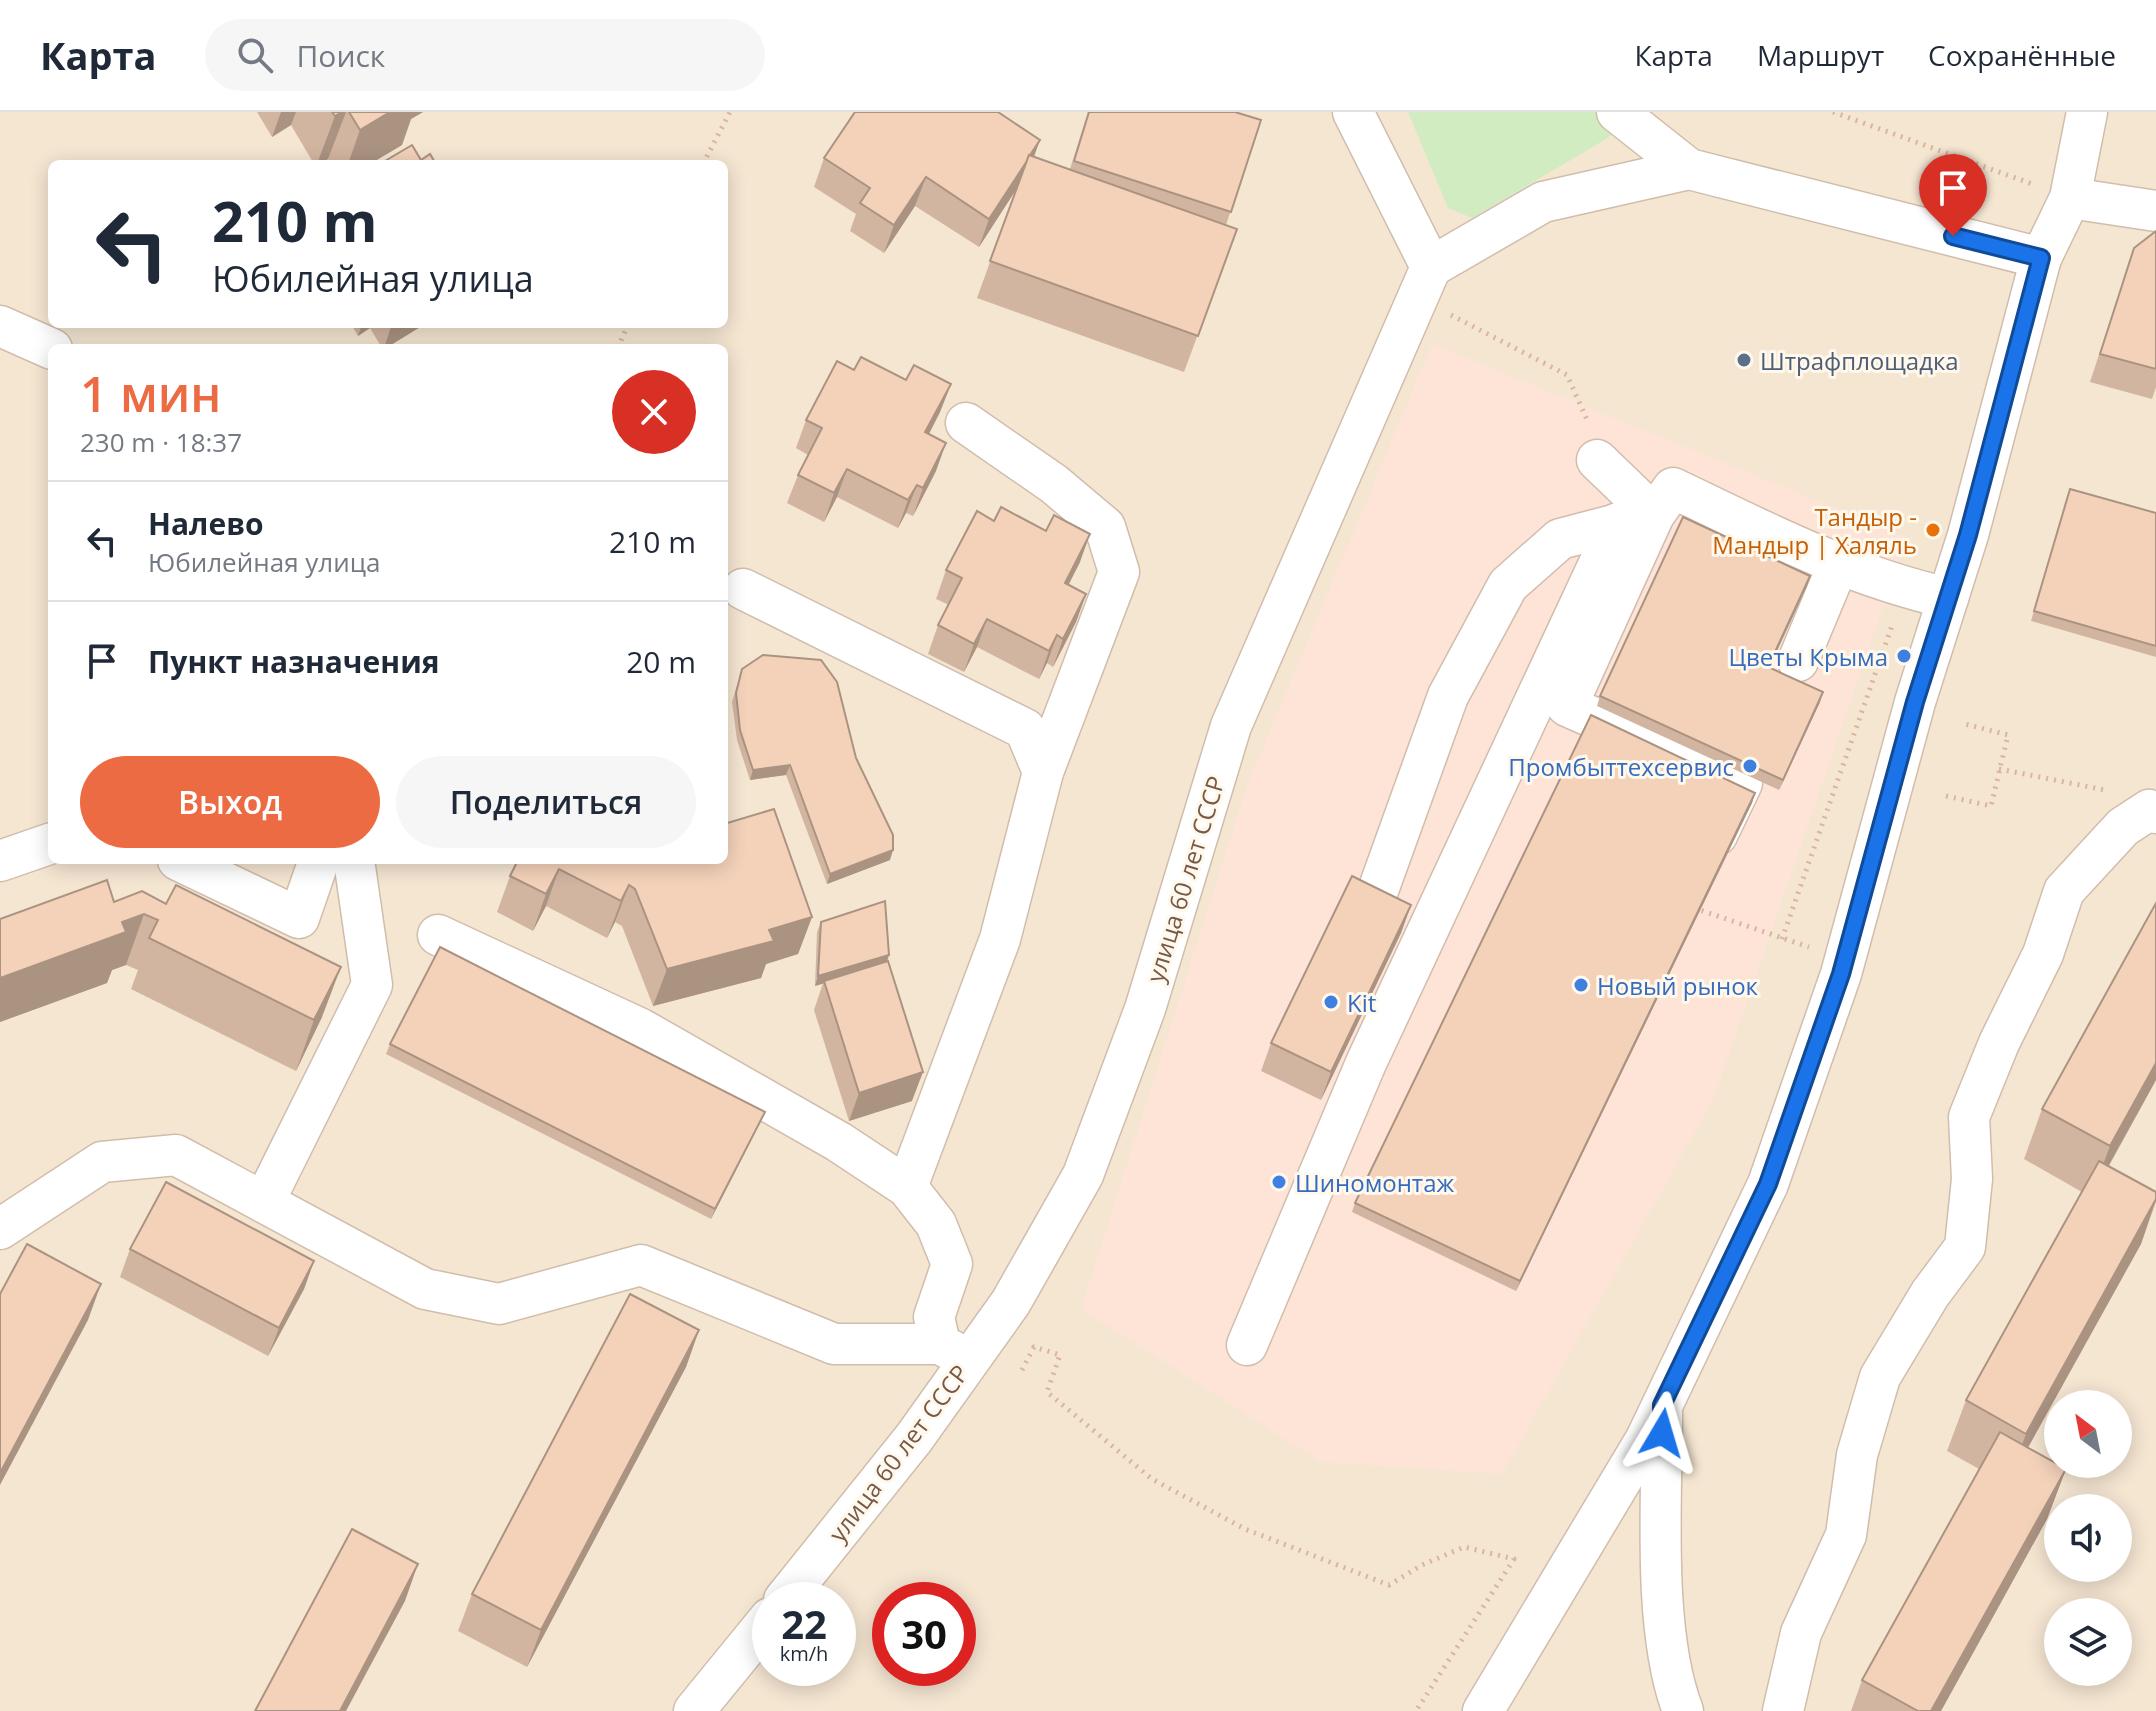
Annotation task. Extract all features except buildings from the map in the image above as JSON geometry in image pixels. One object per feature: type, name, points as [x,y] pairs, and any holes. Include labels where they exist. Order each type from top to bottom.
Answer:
[{"type":"street","points":[[1353,112],[1425,282],[1543,202],[1689,169]]},
{"type":"street","points":[[1617,112],[1689,169],[2041,258]]},
{"type":"street","points":[[1483,1711],[1646,1439],[1768,1184],[1845,958],[1893,779],[1968,535],[2041,258],[2070,198],[2087,112]]},
{"type":"street","points":[[2070,198],[2156,211]]},
{"type":"street","name":"улица 60 лет СССР","points":[[798,1582],[914,1438],[955,1352],[1011,1302],[1083,1175],[1145,1009],[1231,726],[1425,282]]},
{"type":"street","points":[[0,326],[48,347]]},
{"type":"street","points":[[907,1187],[1000,939],[1043,772],[1119,572],[1105,527],[1054,484],[966,423]]},
{"type":"street","points":[[1597,460],[1636,519]]},
{"type":"street","points":[[1247,1345],[1366,1063],[1636,519],[1673,488],[1838,565],[1904,588],[1948,598]]},
{"type":"street","points":[[1636,519],[1567,706],[1603,739],[1742,783],[1684,904]]},
{"type":"street","points":[[1376,896],[1448,696],[1508,585],[1560,539],[1636,519]]},
{"type":"street","points":[[1798,661],[1838,565]]},
{"type":"street","points":[[743,589],[1025,729],[1043,772]]},
{"type":"street","points":[[1783,1711],[1801,1633],[1846,1535],[1857,1455],[1880,1377],[1930,1294],[1965,1247],[1972,1179],[1969,1117],[1999,1043],[2043,954],[2064,891],[2123,827],[2153,812]]},
{"type":"street","points":[[0,861],[48,844]]},
{"type":"street","points":[[186,864],[299,918],[318,864]]},
{"type":"street","points":[[264,1202],[372,985],[355,864]]},
{"type":"street","points":[[438,935],[641,1029],[839,1142],[907,1187],[936,1224],[952,1264],[934,1317],[955,1352]]},
{"type":"street","points":[[0,1229],[102,1162],[176,1155],[425,1289],[499,1304],[641,1265],[834,1344],[955,1352]]},
{"type":"street","points":[[1662,1405],[1661,1577],[1674,1688],[1683,1711]]},
{"type":"street","points":[[694,1711],[752,1640]]},
{"type":"path","points":[[705,160],[730,112]]},
{"type":"path","points":[[1833,112],[2070,198]]},
{"type":"path","points":[[1425,282],[1567,375],[1586,414],[1597,460]]},
{"type":"path","points":[[1782,939],[1874,685],[1904,588]]},
{"type":"path","points":[[1946,796],[1991,806],[2008,735],[1965,724]]},
{"type":"path","points":[[1999,769],[2112,792],[2153,812]]},
{"type":"path","points":[[1684,904],[1845,958]]},
{"type":"path","points":[[1022,1370],[1034,1347],[1060,1355],[1047,1392],[1152,1479],[1245,1529],[1389,1585],[1422,1565],[1464,1547],[1514,1559],[1416,1711]]},
{"type":"shaded area","points":[[0,112],[2156,112],[2156,1711],[0,1711]]},
{"type":"shaded area","points":[[1432,344],[1907,537],[1714,1098],[1502,1474],[1321,1462],[1081,1309],[1247,786]]},
{"type":"green space","points":[[1408,112],[1598,112],[1618,126],[1608,138],[1472,218],[1448,208]]},
{"type":"place","name":"Штрафплощадка","points":[[1744,360]]},
{"type":"place","name":"Тандыр - Мандыр | Халяль","points":[[1933,530]]},
{"type":"place","name":"Цветы Крыма","points":[[1904,656]]},
{"type":"place","name":"Промбыттехсервис","points":[[1750,766]]},
{"type":"place","name":"Новый рынок","points":[[1581,985]]},
{"type":"place","name":"Kit","points":[[1331,1002]]},
{"type":"place","name":"Шиномонтаж","points":[[1279,1182]]},
{"type":"route","points":[[1662,1433],[1662,1405],[1768,1184],[1841,974],[1915,702],[1968,535],[2041,258],[1953,236]]}]
